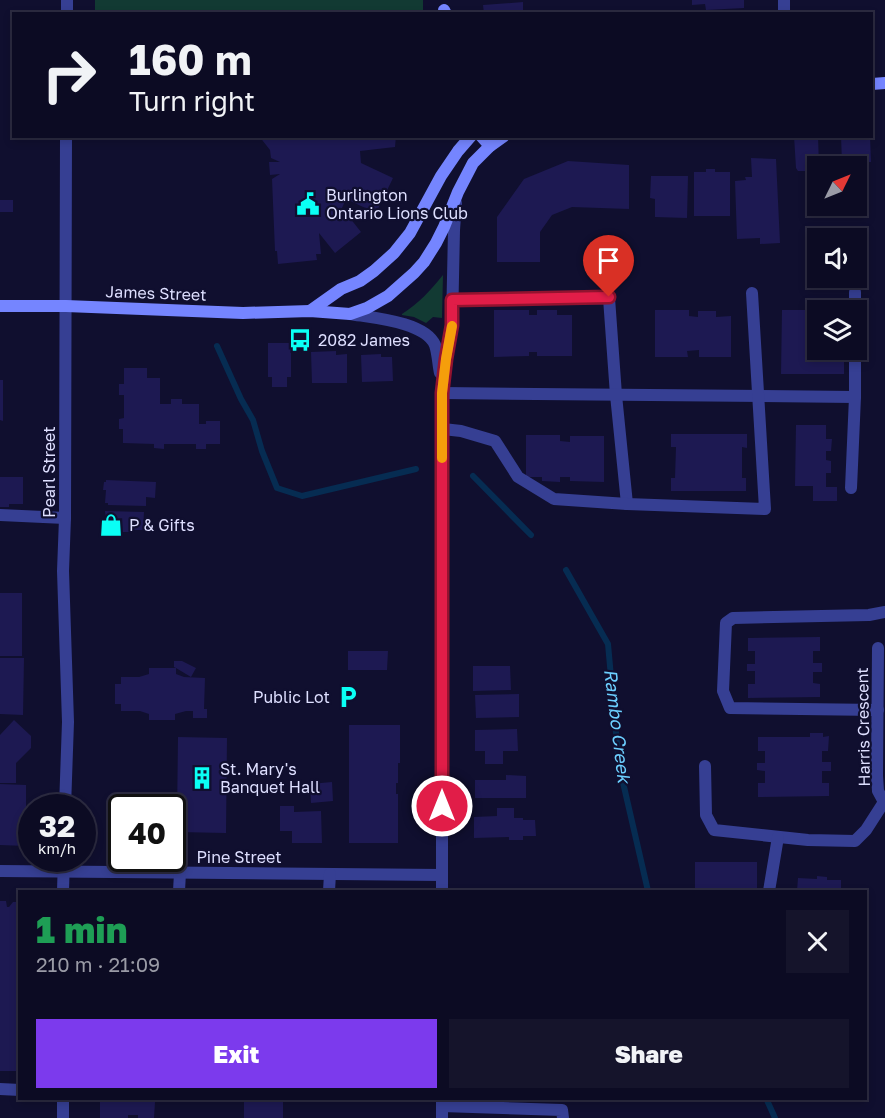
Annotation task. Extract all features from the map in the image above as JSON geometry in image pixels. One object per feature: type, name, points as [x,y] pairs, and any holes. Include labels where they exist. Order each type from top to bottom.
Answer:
[{"type":"main road","points":[[310,311],[341,290],[360,281],[394,253],[410,233],[441,176],[458,150],[469,138]]},
{"type":"main road","points":[[483,138],[490,146]]},
{"type":"main road","name":"James Street","points":[[0,306],[66,306],[243,313],[310,311],[350,314],[367,308],[388,296],[424,262],[436,243],[473,163],[501,138]]},
{"type":"street","name":"Pearl Street","points":[[65,794],[68,722],[63,571],[66,138]]},
{"type":"street","points":[[442,890],[442,393],[452,325],[454,230],[458,192]]},
{"type":"street","points":[[855,292],[855,300]]},
{"type":"street","points":[[442,429],[461,431],[495,441],[518,477],[554,499],[765,509],[752,293]]},
{"type":"street","points":[[452,300],[609,297],[615,395],[627,504]]},
{"type":"street","points":[[350,314],[408,325],[427,334],[436,349],[442,393]]},
{"type":"street","points":[[851,488],[855,360]]},
{"type":"street","points":[[442,393],[855,397]]},
{"type":"street","points":[[0,515],[65,518]]},
{"type":"street","points":[[878,710],[730,708],[723,692],[726,623],[734,618],[869,615],[885,612]]},
{"type":"street","name":"Harris Crescent","points":[[878,648],[877,776],[878,791],[884,803]]},
{"type":"street","points":[[705,766],[706,815],[714,830],[808,840],[855,841],[866,830],[884,803]]},
{"type":"street","points":[[769,890],[778,837]]},
{"type":"street","name":"Pine Street","points":[[0,871],[18,871]]},
{"type":"street","points":[[63,872],[63,890]]},
{"type":"street","name":"Pine Street","points":[[96,872],[442,875]]},
{"type":"street","points":[[179,890],[180,873]]},
{"type":"street","points":[[329,890],[330,874]]},
{"type":"street","points":[[0,1089],[18,1090]]},
{"type":"street","points":[[62,1100],[63,1118]]},
{"type":"street","points":[[442,1107],[562,1110],[563,1118]]},
{"type":"green space","points":[[95,0],[423,0],[423,12],[95,12]]},
{"type":"green space","points":[[443,275],[442,318],[433,317],[426,323],[414,317],[402,315],[424,296]]},
{"type":"building","points":[[692,0],[744,0],[744,8],[706,10],[705,4],[692,5]]},
{"type":"building","points":[[523,2],[523,11],[535,10],[535,12],[484,12],[483,5]]},
{"type":"building","name":"Burlington Ontario Lions Club","points":[[261,138],[396,138],[395,147],[360,151],[361,163],[393,178],[376,213],[346,199],[342,208],[361,232],[335,253],[319,233],[321,254],[316,254],[317,260],[278,264],[277,251],[275,251],[272,179],[280,174],[270,175],[269,162],[280,162],[271,158],[270,150]]},
{"type":"building","points":[[794,138],[818,138],[819,156],[807,156],[807,171],[798,171]]},
{"type":"building","points":[[841,138],[870,138],[871,162],[867,162],[867,156],[842,156]]},
{"type":"building","points":[[751,158],[776,159],[780,243],[760,244],[760,238],[737,239],[735,181],[752,177]]},
{"type":"building","points":[[568,161],[629,165],[629,209],[572,207],[552,215],[540,232],[540,262],[497,262],[497,217],[524,179]]},
{"type":"building","points":[[706,169],[715,169],[715,172],[730,172],[730,216],[694,216],[694,172],[706,172]]},
{"type":"building","points":[[651,176],[688,176],[687,218],[655,217],[655,199],[650,198]]},
{"type":"building","points":[[0,200],[13,200],[13,212],[0,212]]},
{"type":"building","points":[[494,310],[529,310],[529,315],[537,315],[537,310],[557,310],[557,315],[572,315],[572,356],[537,356],[537,352],[529,352],[529,356],[494,357]]},
{"type":"building","points":[[655,310],[689,310],[689,316],[698,317],[698,311],[716,311],[716,317],[731,316],[731,357],[699,357],[699,350],[687,351],[688,357],[655,357]]},
{"type":"building","points":[[782,310],[807,310],[807,360],[844,360],[844,374],[781,374]]},
{"type":"building","points":[[268,343],[291,343],[291,377],[287,377],[287,387],[272,387],[272,377],[268,377]]},
{"type":"building","points":[[336,351],[336,355],[347,354],[347,383],[312,383],[311,352]]},
{"type":"building","points":[[381,354],[381,357],[392,357],[393,381],[362,382],[361,355]]},
{"type":"building","points":[[124,368],[147,368],[147,378],[160,378],[160,404],[171,404],[171,399],[182,399],[182,404],[199,404],[199,424],[206,424],[206,421],[220,421],[220,444],[206,444],[206,449],[196,449],[196,444],[164,444],[164,449],[154,448],[154,444],[123,443],[123,429],[119,429],[119,419],[124,418],[124,395],[119,395],[119,384],[124,384]]},
{"type":"building","points":[[0,380],[3,380],[3,421],[0,420]]},
{"type":"building","points":[[796,425],[826,425],[826,439],[832,439],[831,451],[826,451],[826,460],[831,461],[831,473],[826,473],[826,487],[837,487],[837,501],[813,501],[813,486],[795,486]]},
{"type":"building","points":[[671,434],[747,434],[747,448],[742,447],[742,478],[746,478],[746,491],[671,491],[671,478],[675,478],[676,447],[671,447]]},
{"type":"building","points":[[526,435],[560,435],[560,441],[570,442],[570,436],[604,436],[604,482],[570,481],[570,477],[560,477],[560,482],[542,481],[542,477],[526,477]]},
{"type":"building","points":[[0,477],[23,477],[23,504],[9,504],[9,507],[0,507]]},
{"type":"building","points":[[106,480],[156,482],[155,498],[146,497],[146,506],[108,505],[105,503],[106,490],[103,490]]},
{"type":"building","points":[[105,511],[144,512],[143,530],[106,532]]},
{"type":"building","points":[[0,593],[22,593],[22,656],[0,656]]},
{"type":"building","points":[[820,637],[820,651],[813,651],[813,663],[822,663],[822,672],[813,672],[813,683],[820,684],[820,697],[748,698],[748,684],[755,684],[755,671],[747,671],[747,664],[755,664],[755,651],[748,651],[748,638]]},
{"type":"building","points":[[348,651],[388,651],[387,670],[348,670]]},
{"type":"building","points":[[0,658],[24,658],[23,715],[0,714]]},
{"type":"building","points":[[174,661],[182,661],[196,668],[191,677],[174,667]]},
{"type":"building","points":[[473,666],[510,666],[511,690],[473,691]]},
{"type":"building","points":[[149,668],[176,668],[176,674],[184,677],[205,678],[204,709],[207,709],[207,718],[193,718],[193,711],[186,711],[175,714],[175,720],[149,720],[149,714],[140,711],[121,711],[121,704],[115,704],[115,684],[121,684],[121,677],[139,677],[149,674]]},
{"type":"building","points":[[519,694],[519,717],[476,718],[475,695]]},
{"type":"building","points":[[14,720],[31,736],[31,748],[16,763],[16,783],[0,783],[0,735]]},
{"type":"building","points":[[349,725],[400,725],[400,763],[398,763],[398,783],[396,783],[398,843],[349,843]]},
{"type":"building","points":[[517,729],[518,751],[503,751],[503,764],[485,764],[485,751],[475,751],[475,730]]},
{"type":"building","points":[[810,733],[823,733],[823,737],[829,736],[828,751],[822,751],[822,762],[831,762],[831,771],[822,771],[822,783],[829,783],[829,796],[758,797],[758,783],[765,783],[765,771],[757,770],[757,763],[765,763],[765,751],[758,751],[758,737],[810,737]]},
{"type":"building","name":"St. Mary's Banquet Hall","points":[[178,737],[227,738],[226,833],[186,832],[186,794],[177,794]]},
{"type":"building","points":[[506,775],[526,776],[526,798],[475,798],[475,780],[506,780]]},
{"type":"building","points":[[332,782],[333,801],[311,803],[310,784]]},
{"type":"building","points":[[0,784],[26,785],[26,794],[18,794],[18,846],[0,845]]},
{"type":"building","points":[[280,806],[294,806],[294,812],[321,811],[322,843],[292,843],[292,831],[280,831]]},
{"type":"building","points":[[497,808],[514,808],[514,818],[535,820],[536,836],[523,836],[523,840],[509,840],[509,837],[474,838],[474,817],[497,816]]},
{"type":"building","points":[[695,862],[757,862],[757,890],[695,890]]},
{"type":"building","points":[[817,876],[827,877],[827,880],[841,880],[841,890],[797,890],[798,878],[817,879]]},
{"type":"building","points":[[0,901],[6,901],[7,907],[13,902],[18,902],[18,1071],[0,1071]]},
{"type":"building","points":[[100,1100],[160,1100],[160,1102],[155,1102],[154,1118],[138,1118],[138,1115],[128,1115],[128,1118],[100,1118]]},
{"type":"building","points":[[244,1100],[283,1100],[283,1118],[244,1118]]},
{"type":"waterway","name":"Rambo Creek","points":[[217,346],[253,420],[262,451],[277,488],[302,496],[416,469]]},
{"type":"waterway","name":"Rambo Creek","points":[[473,476],[531,535]]},
{"type":"waterway","name":"Rambo Creek","points":[[566,570],[608,644],[619,765],[648,890]]},
{"type":"waterway","name":"Rambo Creek","points":[[767,1100],[775,1118]]},
{"type":"slow traffic","points":[[442,458],[442,393],[452,326]]},
{"type":"place","name":"Burlington Ontario Lions Club","points":[[308,204]]},
{"type":"place","name":"2082 James","points":[[300,340]]},
{"type":"place","name":"P & Gifts","points":[[111,525]]},
{"type":"place","name":"Public Lot","points":[[348,697]]},
{"type":"place","name":"St. Mary's Banquet Hall","points":[[202,778]]},
{"type":"route","points":[[442,806],[442,393],[452,325],[452,300],[609,297]]}]
